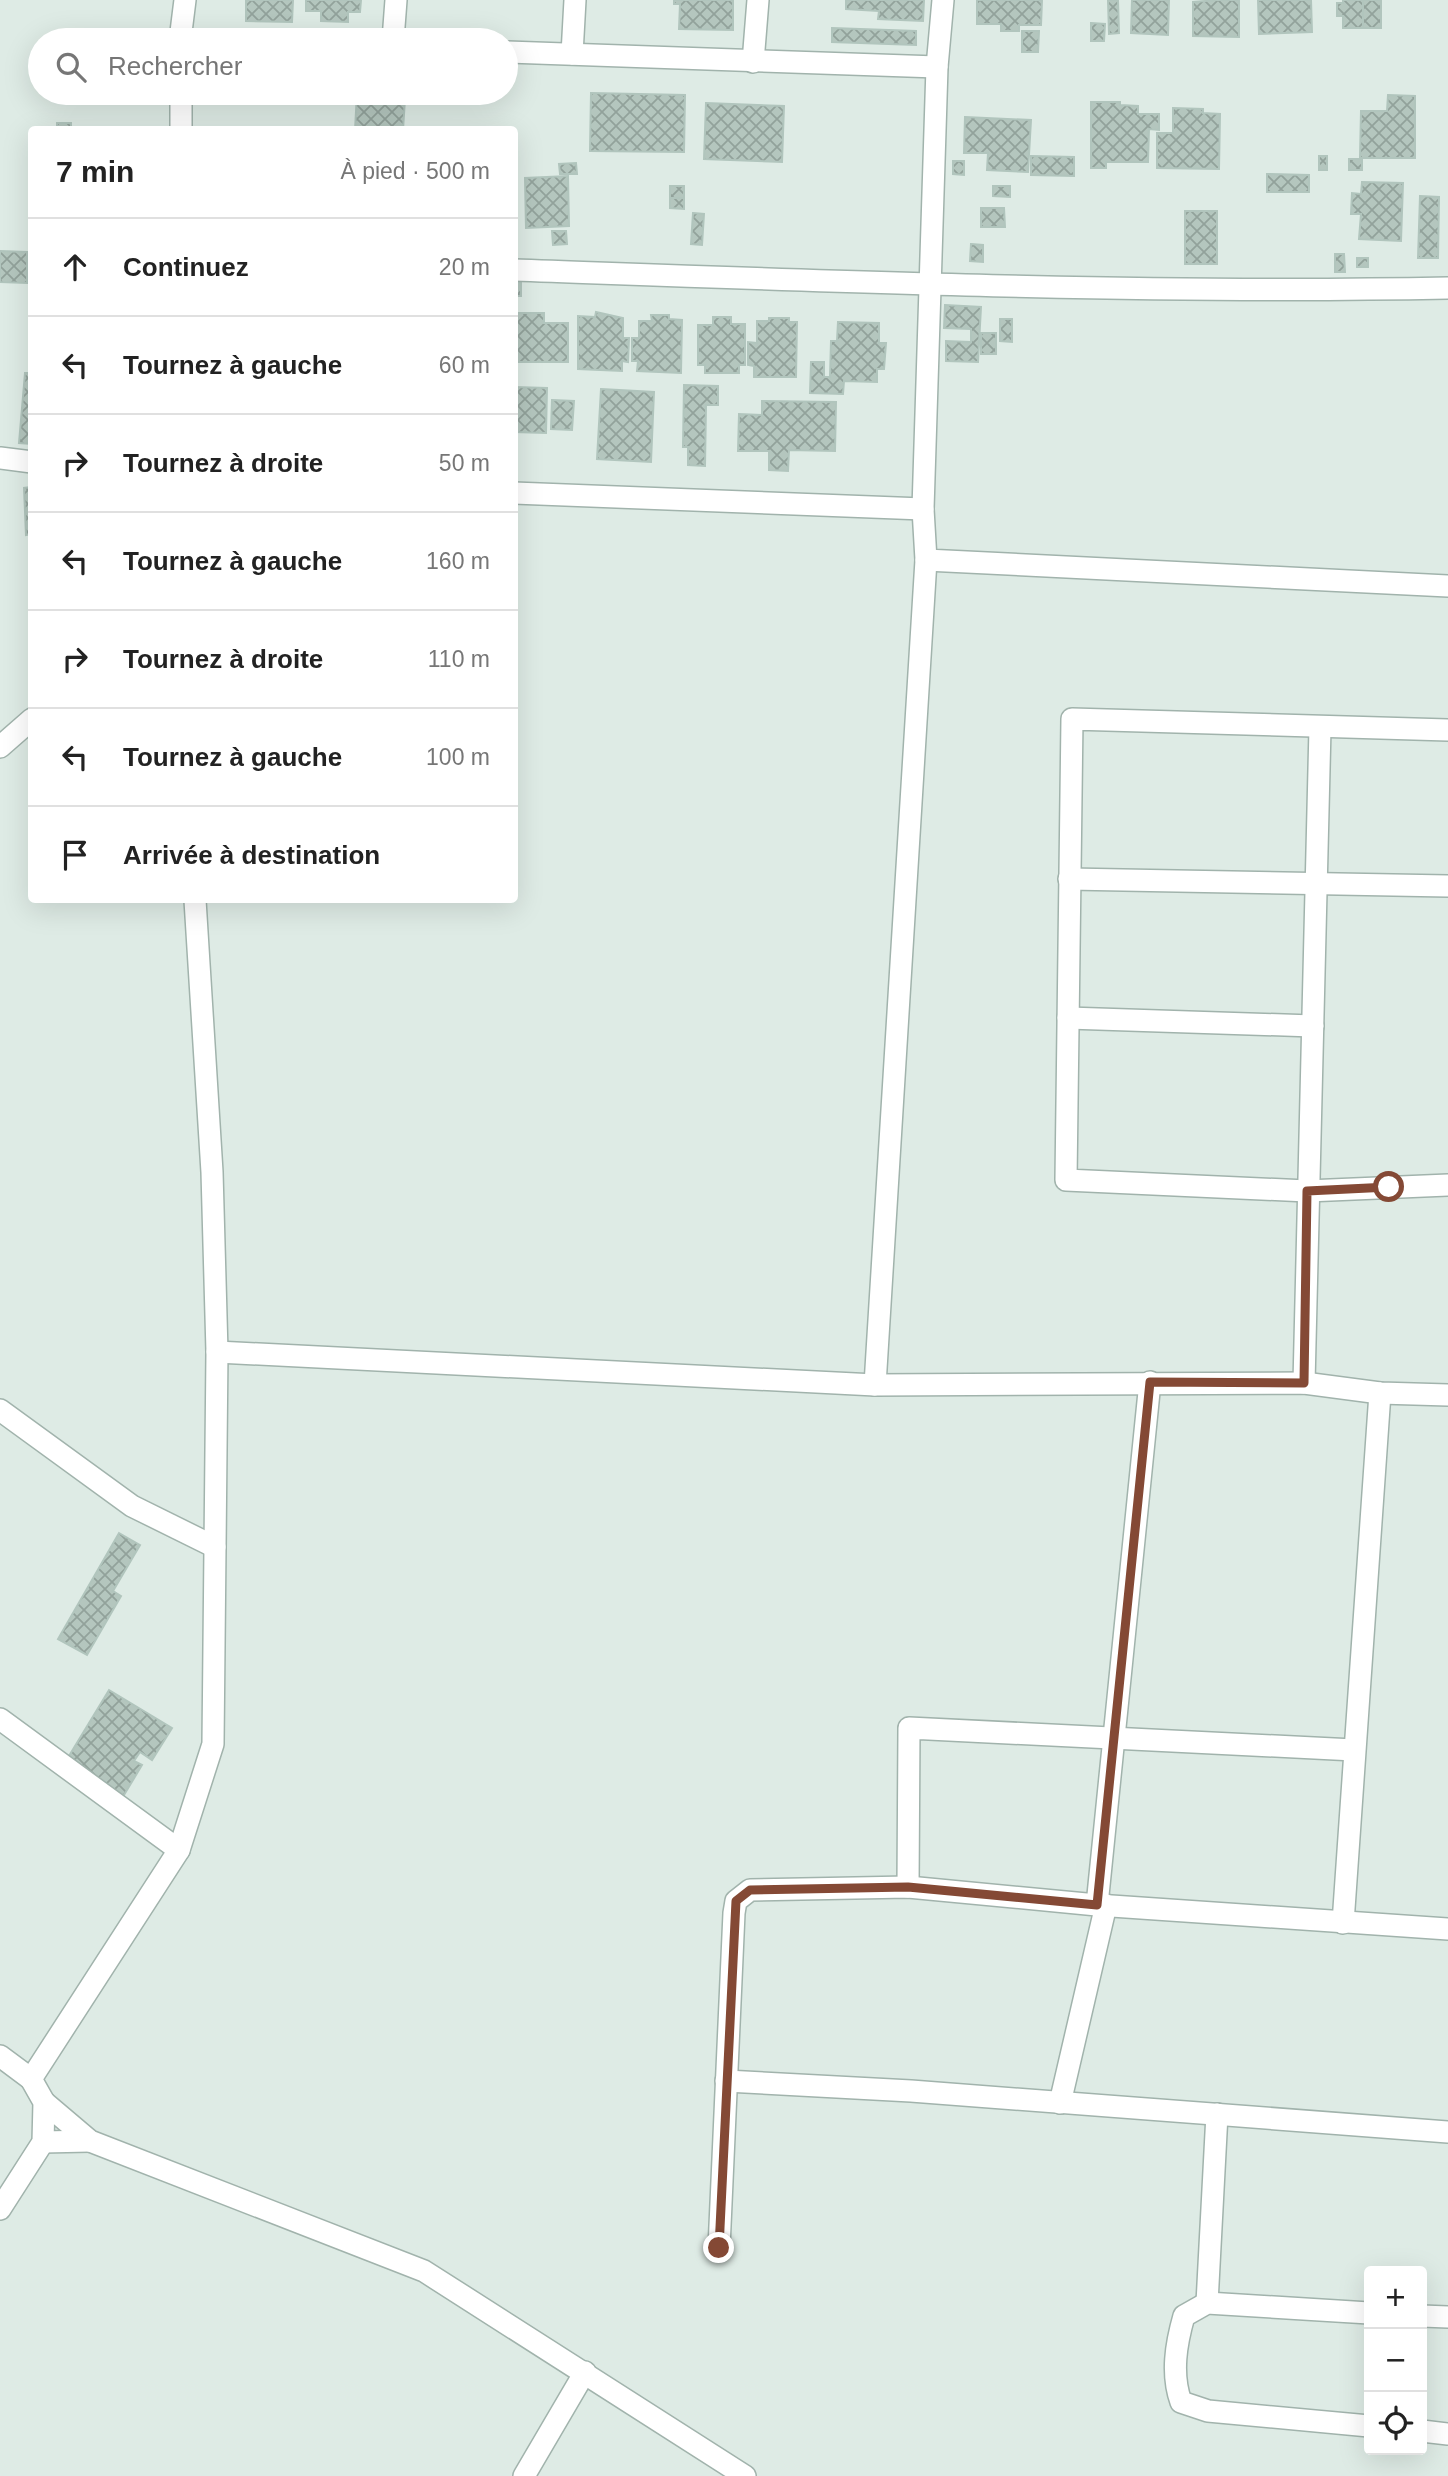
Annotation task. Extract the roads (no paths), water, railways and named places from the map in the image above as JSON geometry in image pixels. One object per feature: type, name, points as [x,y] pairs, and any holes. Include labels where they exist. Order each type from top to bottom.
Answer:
[{"type":"street","points":[[182,28],[185,0]]},
{"type":"street","points":[[394,28],[396,0]]},
{"type":"street","points":[[572,54],[575,0]]},
{"type":"street","points":[[753,62],[758,0]]},
{"type":"street","points":[[875,1385],[926,560],[923,509],[937,67],[943,0]]},
{"type":"street","points":[[518,52],[937,67]]},
{"type":"street","points":[[181,105],[181,126]]},
{"type":"street","points":[[518,270],[930,284],[1287,291],[1448,288]]},
{"type":"street","points":[[0,458],[28,462]]},
{"type":"street","points":[[518,493],[923,509]]},
{"type":"street","points":[[926,560],[1448,586]]},
{"type":"street","points":[[1448,730],[1072,719],[1066,1180],[1307,1191],[1448,1185]]},
{"type":"street","points":[[0,747],[28,722]]},
{"type":"street","points":[[1304,1383],[1320,728]]},
{"type":"street","points":[[1069,879],[1448,886]]},
{"type":"street","points":[[31,2079],[179,1850],[213,1744],[218,1352],[212,1172],[195,903]]},
{"type":"street","points":[[1068,1018],[1313,1026]]},
{"type":"street","points":[[218,1352],[875,1385],[1304,1383],[1380,1393],[1448,1395]]},
{"type":"street","points":[[1060,2103],[1102,1905],[1112,1739],[1150,1382]]},
{"type":"street","points":[[1343,1923],[1380,1393]]},
{"type":"street","points":[[0,1410],[132,1506],[215,1547]]},
{"type":"street","points":[[0,1718],[179,1850]]},
{"type":"street","points":[[908,1887],[909,1728],[1353,1750]]},
{"type":"street","points":[[719,2248],[736,1901],[750,1890],[908,1887],[1102,1905],[1448,1929]]},
{"type":"street","points":[[0,2056],[31,2079],[44,2102],[90,2141],[424,2271],[745,2476]]},
{"type":"street","points":[[726,2081],[1448,2132]]},
{"type":"street","points":[[0,2209],[43,2142],[44,2102]]},
{"type":"street","points":[[1207,2303],[1217,2114]]},
{"type":"street","points":[[43,2142],[90,2141]]},
{"type":"street","points":[[1364,2313],[1207,2303],[1184,2316],[1178,2338],[1175,2385],[1181,2402],[1208,2411],[1364,2426]]},
{"type":"street","points":[[1427,2316],[1448,2317]]},
{"type":"street","points":[[524,2476],[586,2372]]},
{"type":"street","points":[[1427,2432],[1448,2434]]}]
